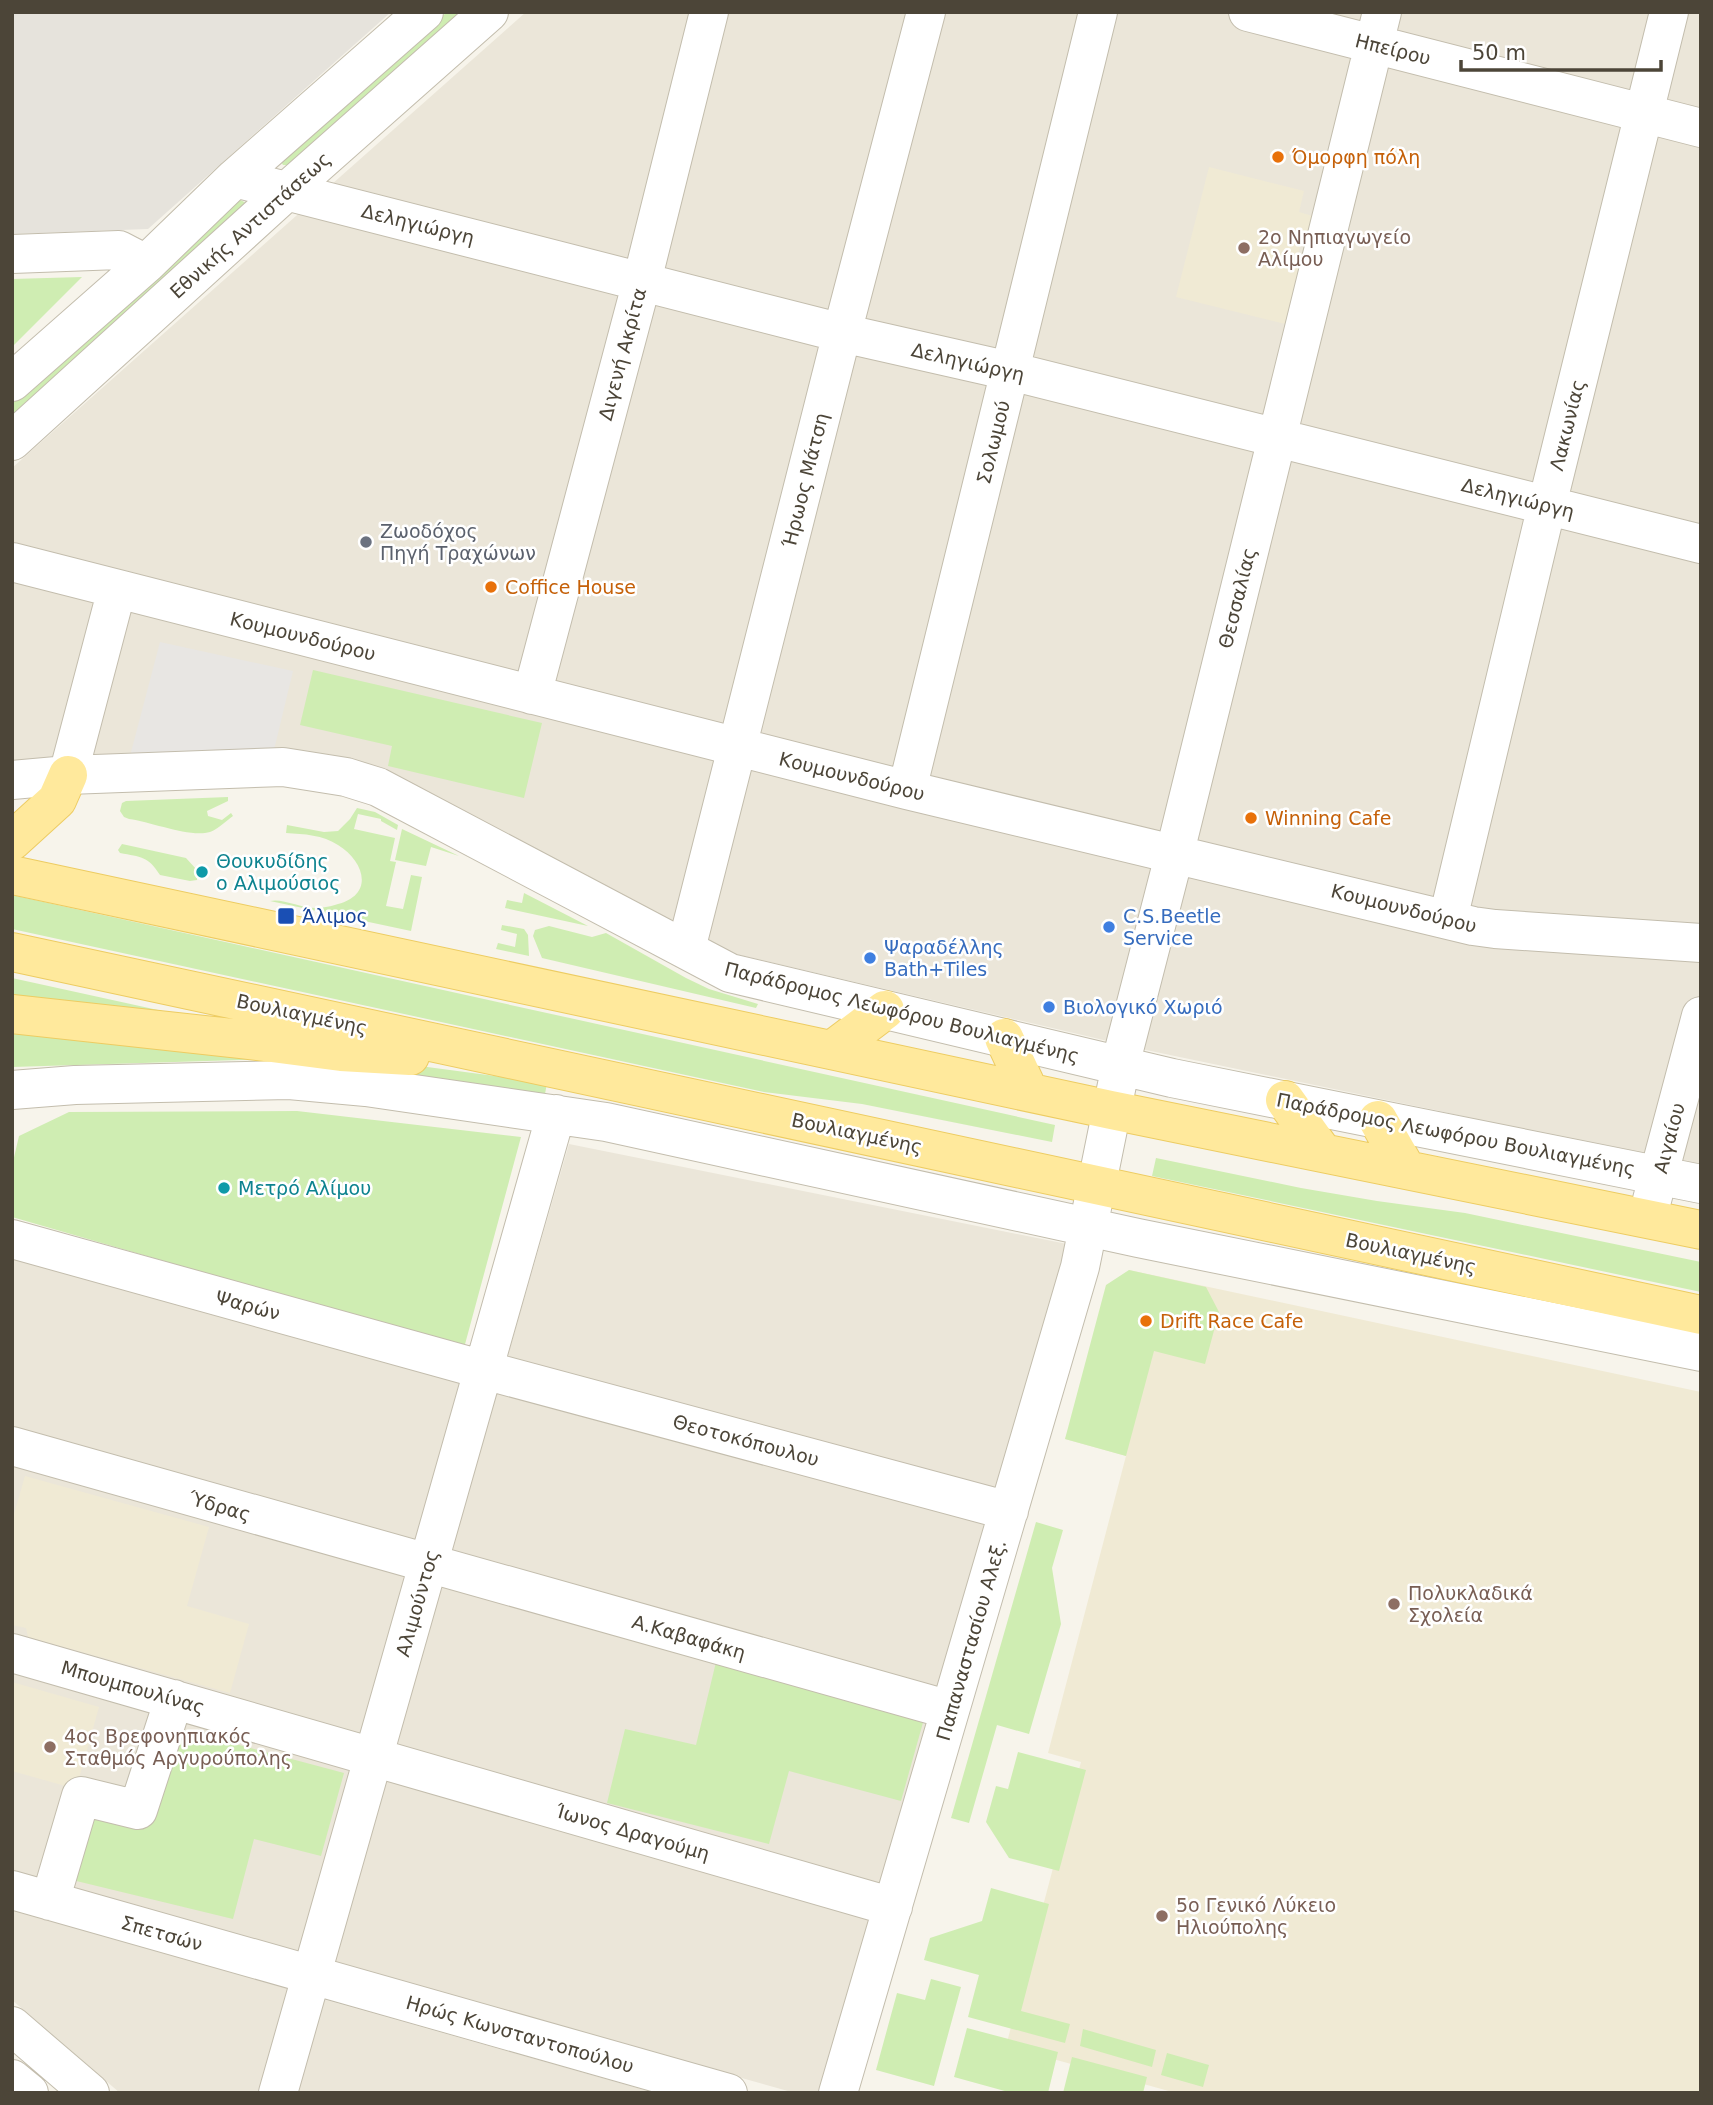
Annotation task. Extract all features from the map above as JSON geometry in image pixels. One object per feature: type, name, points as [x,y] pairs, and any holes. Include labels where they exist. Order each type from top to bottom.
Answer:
[{"type":"main road","points":[[12,841],[57,800],[68,775]]},
{"type":"main road","points":[[12,874],[1111,1110],[1701,1230]]},
{"type":"main road","name":"Βουλιαγμένης","points":[[12,952],[1701,1315]]},
{"type":"main road","points":[[832,1050],[885,1010]]},
{"type":"main road","points":[[12,1014],[341,1052],[529,1063]]},
{"type":"main road","points":[[1004,1038],[1029,1092]]},
{"type":"main road","points":[[1285,1100],[1323,1153]]},
{"type":"main road","points":[[1378,1120],[1406,1169]]},
{"type":"street","points":[[12,382],[146,264],[236,178],[424,12]]},
{"type":"street","name":"Εθνικής Αντιστάσεως","points":[[12,441],[489,12]]},
{"type":"street","name":"Διγενή Ακρίτα","points":[[532,695],[642,281],[709,12]]},
{"type":"street","name":"Ήρωος Μάτση","points":[[686,949],[926,12]]},
{"type":"street","name":"Σολωμού","points":[[907,790],[1098,12]]},
{"type":"street","name":"Ηπείρου","points":[[1248,12],[1378,28],[1644,114],[1701,128]]},
{"type":"street","name":"Λακωνίας","points":[[1448,919],[1547,505],[1670,12]]},
{"type":"street","name":"Θεσσαλίας","points":[[1096,1185],[1121,1066],[1378,28]]},
{"type":"street","name":"Δεληγιώργη","points":[[236,178],[842,333],[1010,371],[1701,544]]},
{"type":"street","points":[[12,254],[119,250],[146,264]]},
{"type":"street","name":"Κουμουνδούρου","points":[[12,562],[907,790],[1448,919],[1495,929],[1701,943]]},
{"type":"street","points":[[68,775],[117,589]]},
{"type":"street","name":"Παράδρομος Λεωφόρου Βουλιαγμένης","points":[[12,780],[68,775],[283,767],[346,777],[378,788],[730,973],[1121,1066],[1701,1184]]},
{"type":"street","name":"Αιγαίου","points":[[1647,1219],[1701,1016]]},
{"type":"street","points":[[12,1090],[75,1085],[289,1080],[366,1087],[556,1114],[648,1129],[1088,1226],[1701,1352]]},
{"type":"street","name":"Αλιμούντος","points":[[278,2093],[556,1114]]},
{"type":"street","name":"Παπαναστασίου Αλεξ.","points":[[838,2093],[1080,1267],[1096,1185]]},
{"type":"street","name":"Ψαρών","points":[[12,1239],[484,1370]]},
{"type":"street","name":"Θεοτοκόπουλου","points":[[484,1370],[1009,1511]]},
{"type":"street","name":"Ύδρας","points":[[12,1446],[428,1565]]},
{"type":"street","name":"Α.Καβαφάκη","points":[[428,1565],[950,1710]]},
{"type":"street","name":"Μπουμπουλίνας","points":[[12,1653],[374,1756]]},
{"type":"street","points":[[50,1901],[81,1796],[138,1810],[174,1699]]},
{"type":"street","name":"Ίωνος Δραγούμη","points":[[374,1756],[892,1907]]},
{"type":"street","name":"Σπετσών","points":[[12,1890],[312,1975]]},
{"type":"street","name":"Ηρώς Κωνσταντοπούλου","points":[[312,1975],[728,2093]]},
{"type":"street","points":[[12,2026],[90,2093]]},
{"type":"street","points":[[12,2079],[29,2093]]},
{"type":"shaded area","points":[[12,12],[391,12],[148,229],[12,234]]},
{"type":"shaded area","points":[[526,12],[1701,12],[1701,1170],[1435,1110],[1146,1050],[731,953],[363,763],[328,754],[111,757],[12,762],[12,468]]},
{"type":"shaded area","name":"2ο Νηπιαγωγείο Αλίμου","points":[[1209,167],[1304,191],[1299,212],[1316,217],[1310,241],[1302,239],[1298,254],[1306,256],[1289,325],[1176,297]]},
{"type":"shaded area","points":[[160,642],[293,671],[274,750],[130,756]]},
{"type":"shaded area","points":[[569,1144],[1067,1244],[885,1875],[818,2093],[795,2093],[332,1963]]},
{"type":"shaded area","points":[[12,1245],[467,1379],[263,2093],[120,2093],[12,2000]]},
{"type":"shaded area","name":"Πολυκλαδικά Σχολεία","points":[[1129,1270],[1701,1392],[1701,2093],[1176,2093],[1006,2046],[1081,1762],[1048,1753],[1126,1456],[1065,1439]]},
{"type":"shaded area","points":[[25,1476],[209,1527],[187,1606],[249,1624],[230,1693],[28,1637],[26,1628],[12,1625],[12,1521]]},
{"type":"shaded area","name":"4ος Βρεφονηπιακός Σταθμός Αργυρούπολης","points":[[12,1682],[99,1707],[76,1789],[12,1771]]},
{"type":"shaded area","points":[[322,1999],[655,2093],[296,2093]]},
{"type":"green space","points":[[447,12],[461,12],[288,165],[283,165],[280,160]]},
{"type":"green space","points":[[237,198],[246,203],[12,420],[12,404]]},
{"type":"green space","points":[[82,277],[12,347],[12,279]]},
{"type":"green space","points":[[313,670],[542,723],[524,798],[388,766],[392,746],[300,725]]},
{"type":"green space","points":[[228,797],[228,801],[207,811],[208,816],[222,820],[231,813],[233,816],[210,832],[192,833],[129,819],[120,811],[122,803],[126,801]]},
{"type":"green space","points":[[357,808],[375,812],[398,825],[397,830],[381,819],[358,814],[354,829],[395,838],[390,861],[396,862],[386,906],[403,909],[411,875],[422,877],[411,931],[270,901],[322,908],[350,899],[357,893],[362,877],[347,852],[320,837],[286,833],[287,825],[324,832],[338,831]]},
{"type":"green space","points":[[402,829],[459,856],[431,847],[426,866],[395,860]]},
{"type":"green space","points":[[122,844],[186,858],[197,870],[197,880],[160,875],[152,864],[143,858],[120,853],[118,850]]},
{"type":"green space","points":[[524,893],[588,926],[505,908],[507,900],[522,903]]},
{"type":"green space","points":[[12,895],[1055,1125],[1052,1142],[862,1104],[764,1092],[12,929]]},
{"type":"green space","points":[[502,925],[524,929],[528,935],[529,956],[496,949],[498,943],[515,947],[517,934],[501,930]]},
{"type":"green space","points":[[549,926],[592,937],[606,933],[709,989],[758,1004],[756,1008],[542,958],[533,936],[535,930]]},
{"type":"green space","points":[[12,978],[240,1028],[12,1003]]},
{"type":"green space","points":[[12,1020],[322,1053],[547,1083],[545,1094],[270,1059],[12,1067]]},
{"type":"green space","points":[[297,1111],[521,1137],[464,1348],[12,1217],[12,1166],[19,1136],[69,1112]]},
{"type":"green space","points":[[1156,1158],[1301,1188],[1465,1213],[1701,1262],[1701,1292],[1152,1176]]},
{"type":"green space","points":[[1129,1270],[1206,1287],[1219,1312],[1205,1364],[1154,1351],[1126,1456],[1065,1439],[1106,1285]]},
{"type":"green space","points":[[1036,1522],[1063,1530],[1052,1568],[1061,1624],[1029,1734],[997,1725],[969,1823],[951,1818]]},
{"type":"green space","points":[[716,1662],[924,1719],[901,1801],[789,1771],[769,1844],[607,1803],[625,1729],[696,1745]]},
{"type":"green space","points":[[172,1727],[344,1773],[321,1856],[254,1839],[233,1919],[64,1878],[84,1805],[145,1819]]},
{"type":"green space","points":[[1018,1752],[1086,1770],[1059,1871],[1009,1858],[986,1822],[996,1786],[1008,1789]]},
{"type":"green space","points":[[991,1888],[1049,1904],[1021,2011],[1070,2024],[1065,2043],[968,2017],[979,1975],[924,1960],[930,1938],[982,1921]]},
{"type":"green space","points":[[931,1979],[961,1987],[934,2086],[876,2070],[897,1993],[925,2000]]},
{"type":"green space","points":[[967,2028],[1058,2052],[1048,2093],[1012,2093],[954,2077]]},
{"type":"green space","points":[[1083,2029],[1156,2050],[1152,2067],[1080,2046]]},
{"type":"green space","points":[[1167,2053],[1209,2065],[1203,2087],[1161,2075]]},
{"type":"green space","points":[[1072,2057],[1147,2077],[1143,2093],[1063,2093]]},
{"type":"place","name":"Όμορφη πόλη","points":[[1278,157]]},
{"type":"place","name":"2ο Νηπιαγωγείο Αλίμου","points":[[1244,248]]},
{"type":"place","name":"Ζωοδόχος Πηγή Τραχώνων","points":[[366,542]]},
{"type":"place","name":"Coffice House","points":[[491,587]]},
{"type":"place","name":"Winning Cafe","points":[[1251,818]]},
{"type":"place","name":"Θουκυδίδης ο Αλιμούσιος","points":[[202,872]]},
{"type":"place","name":"Άλιμος","points":[[286,916]]},
{"type":"place","name":"C.S.Beetle Service","points":[[1109,927]]},
{"type":"place","name":"Ψαραδέλλης Bath+Tiles","points":[[870,958]]},
{"type":"place","name":"Βιολογικό Χωριό","points":[[1049,1007]]},
{"type":"place","name":"Μετρό Αλίμου","points":[[224,1188]]},
{"type":"place","name":"Drift Race Cafe","points":[[1146,1321]]},
{"type":"place","name":"Πολυκλαδικά Σχολεία","points":[[1394,1604]]},
{"type":"place","name":"4ος Βρεφονηπιακός Σταθμός Αργυρούπολης","points":[[50,1747]]},
{"type":"place","name":"5ο Γενικό Λύκειο Ηλιούπολης","points":[[1162,1916]]}]
